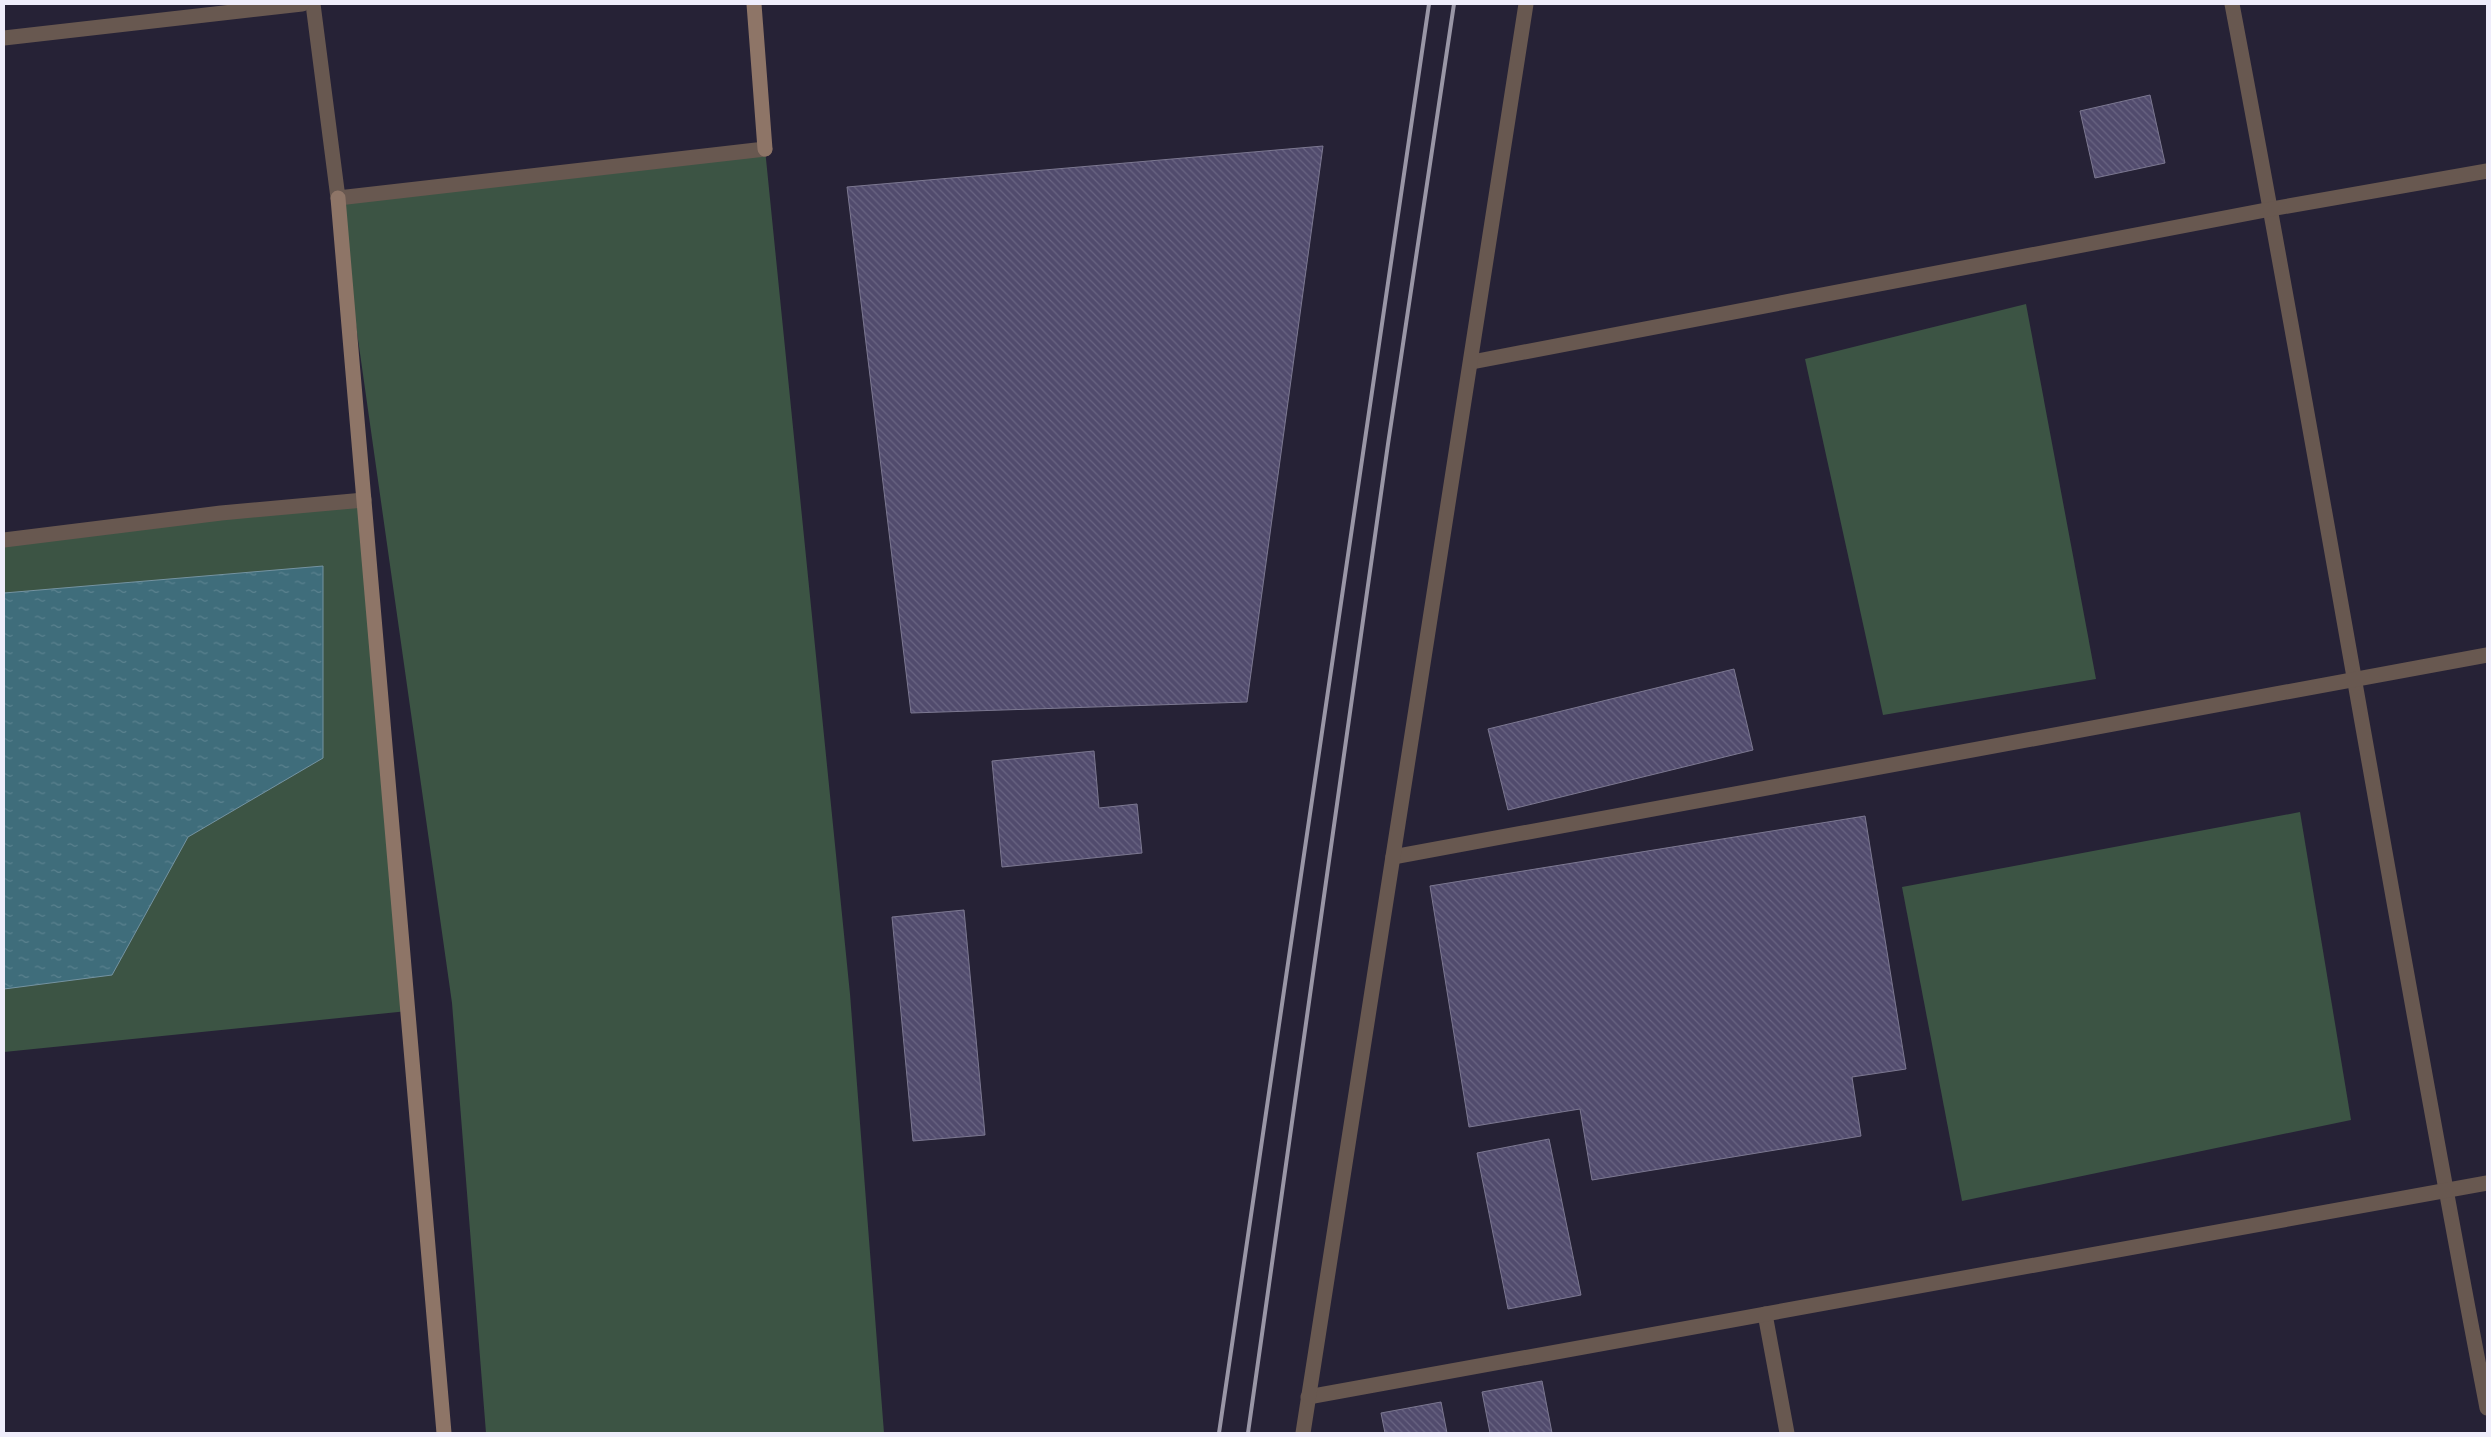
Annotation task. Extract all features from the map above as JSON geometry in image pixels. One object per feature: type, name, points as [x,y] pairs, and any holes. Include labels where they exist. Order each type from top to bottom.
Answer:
[{"type":"street","points":[[4,38],[302,4]]},
{"type":"street","points":[[313,4],[338,198],[444,1433]]},
{"type":"street","points":[[338,198],[764,148],[754,4]]},
{"type":"street","points":[[1303,1433],[1392,857],[1472,362],[1526,4]]},
{"type":"street","points":[[2232,4],[2356,678],[2445,1190],[2487,1408]]},
{"type":"street","points":[[1472,362],[2271,209],[2487,171]]},
{"type":"street","points":[[4,540],[221,514],[364,500]]},
{"type":"street","points":[[1392,857],[2487,655]]},
{"type":"street","points":[[1308,1397],[2487,1182]]},
{"type":"street","points":[[1765,1314],[1787,1433]]},
{"type":"green space","points":[[765,149],[850,994],[884,1433],[486,1433],[452,1003],[338,198]]},
{"type":"green space","points":[[2026,304],[2096,679],[1883,715],[1805,359]]},
{"type":"green space","points":[[364,500],[408,1011],[4,1052],[4,542]]},
{"type":"green space","points":[[2300,812],[2351,1120],[1962,1201],[1902,887]]},
{"type":"water","points":[[323,566],[323,758],[188,837],[112,975],[4,989],[4,593]]},
{"type":"building","points":[[2150,95],[2165,163],[2095,178],[2080,111]]},
{"type":"building","points":[[1323,146],[1247,702],[911,713],[847,187]]},
{"type":"building","points":[[1734,669],[1753,750],[1508,810],[1488,729]]},
{"type":"building","points":[[1094,751],[1099,808],[1137,804],[1142,853],[1002,867],[992,761]]},
{"type":"building","points":[[1865,816],[1906,1069],[1852,1077],[1861,1136],[1592,1180],[1580,1109],[1469,1127],[1430,886]]},
{"type":"building","points":[[964,910],[985,1135],[913,1141],[892,917]]},
{"type":"building","points":[[1549,1139],[1581,1295],[1508,1309],[1477,1153]]},
{"type":"building","points":[[1542,1381],[1552,1433],[1490,1433],[1482,1392]]},
{"type":"building","points":[[1441,1402],[1447,1433],[1385,1433],[1381,1413]]},
{"type":"railway","points":[[1219,1433],[1429,4]]},
{"type":"railway","points":[[1248,1433],[1388,444],[1454,4]]}]
